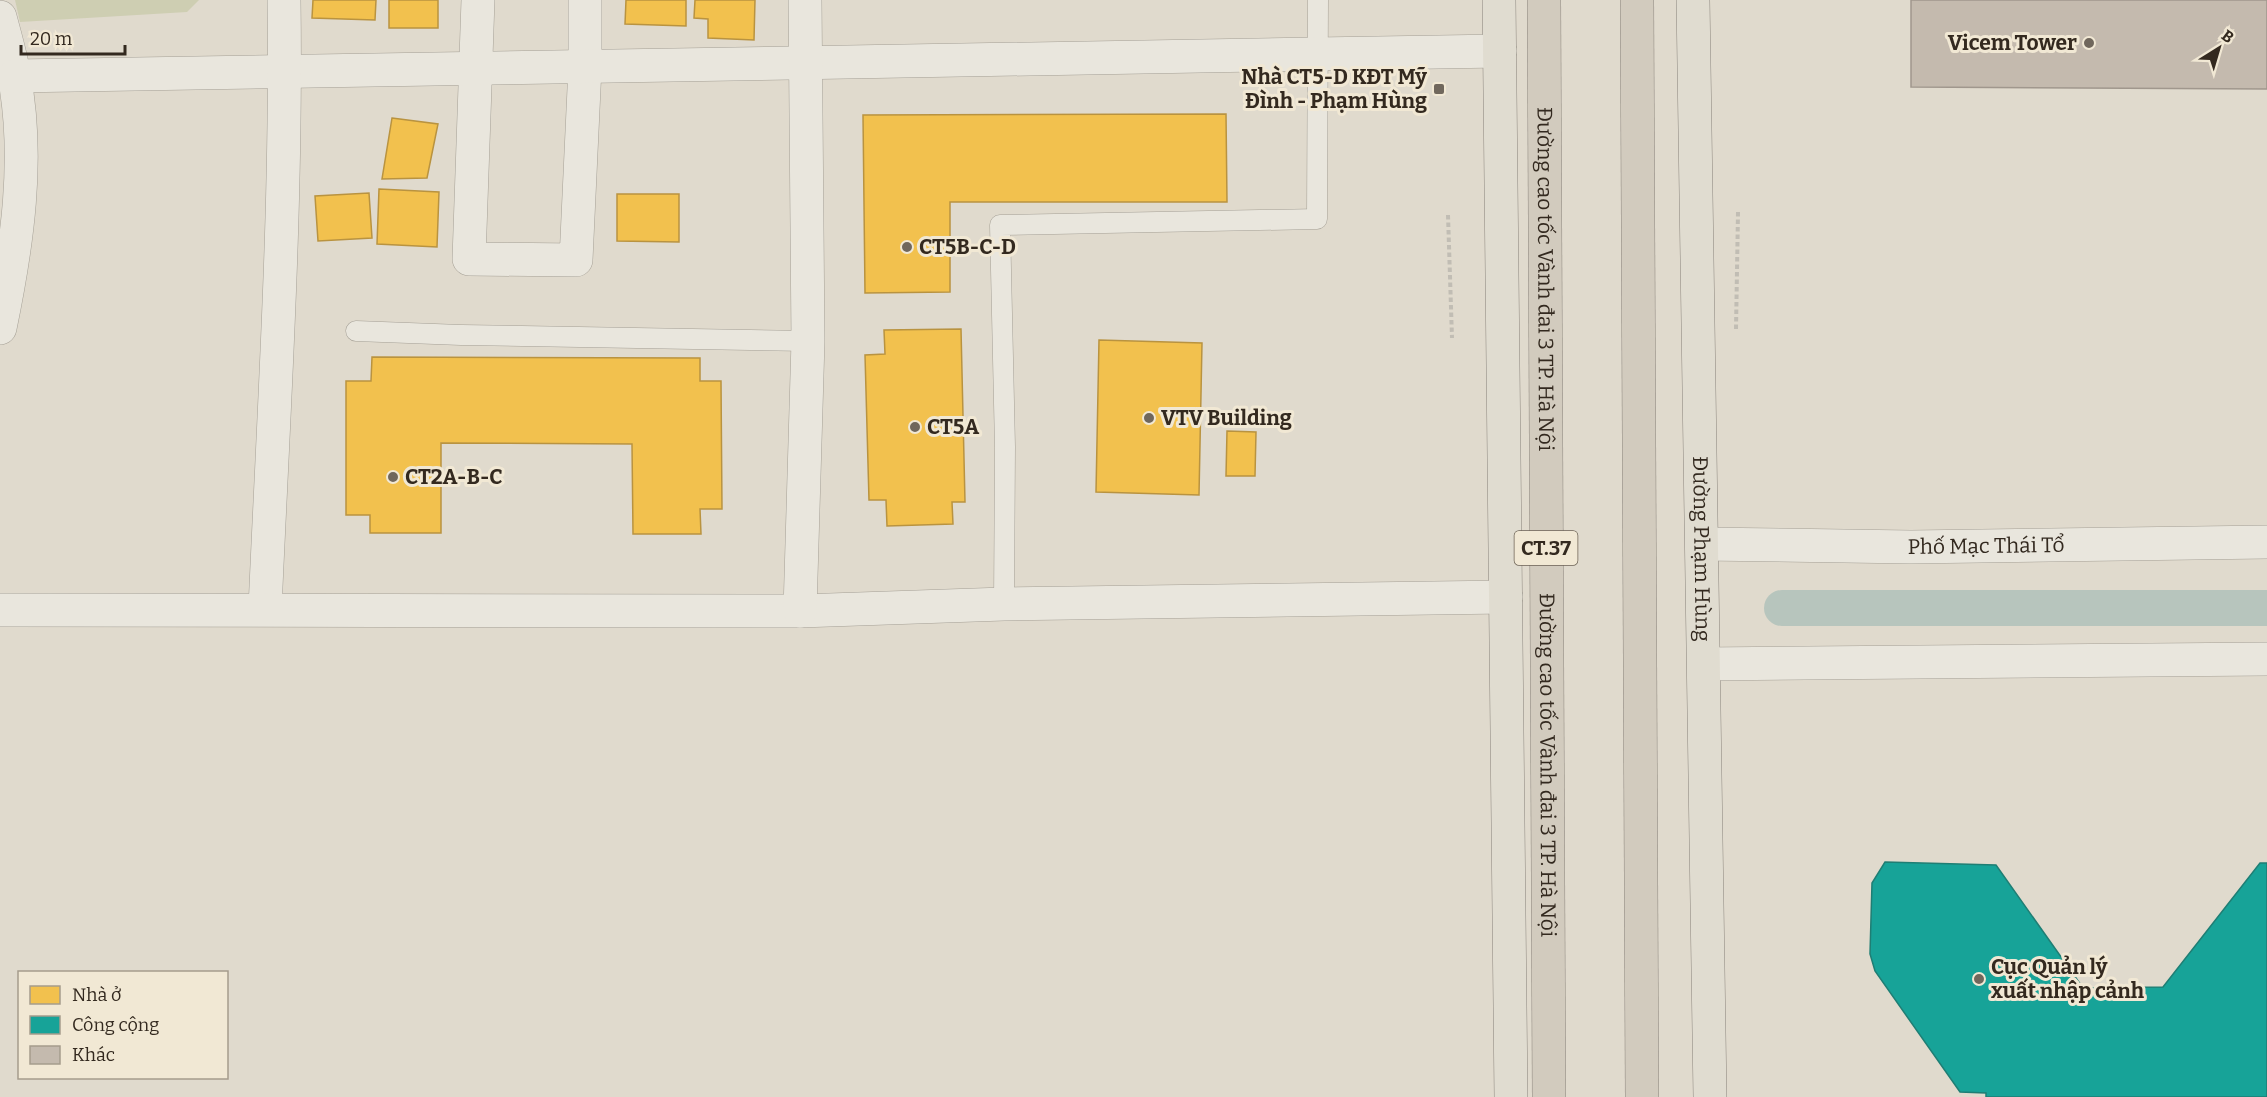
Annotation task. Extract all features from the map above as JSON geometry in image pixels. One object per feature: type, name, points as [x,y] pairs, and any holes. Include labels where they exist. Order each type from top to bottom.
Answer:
[{"type":"highway","name":"Đường cao tốc Vành đai 3 TP. Hà Nội","points":[[1544,0],[1549,1097]]},
{"type":"highway","points":[[1637,0],[1642,1097]]},
{"type":"main road","points":[[1499,0],[1511,1097]]},
{"type":"main road","name":"Đường Phạm Hùng","points":[[1694,0],[1710,1097]]},
{"type":"street","points":[[265,609],[278,332],[285,72],[284,0]]},
{"type":"street","points":[[478,0],[469,259],[576,260],[585,67],[585,0]]},
{"type":"street","points":[[800,611],[808,341],[805,0]]},
{"type":"street","points":[[0,17],[7,78],[22,157],[14,256],[0,328]]},
{"type":"street","points":[[7,78],[1500,51]]},
{"type":"street","name":"Phố Mạc Thái Tổ","points":[[1702,544],[1911,548],[2267,542]]},
{"type":"street","points":[[0,610],[800,611],[1004,604],[1506,597]]},
{"type":"street","points":[[1704,664],[2267,659]]},
{"type":"lane","points":[[1004,604],[1005,447],[1000,225],[1317,219],[1318,0]]},
{"type":"lane","points":[[356,331],[808,341]]},
{"type":"path","points":[[1736,329],[1738,212]]},
{"type":"path","points":[[1448,215],[1452,338]]},
{"type":"green space","points":[[15,0],[199,0],[187,12],[20,22]]},
{"type":"building: Nhà ở","points":[[313,0],[376,0],[375,20],[312,18]]},
{"type":"building: Nhà ở","points":[[389,0],[438,0],[438,28],[389,28]]},
{"type":"building: Nhà ở","points":[[626,0],[686,0],[686,26],[625,24]]},
{"type":"building: Nhà ở","points":[[695,0],[755,0],[754,40],[708,38],[708,19],[694,18]]},
{"type":"building: Nhà ở","name":"CT5B-C-D","points":[[1226,114],[1227,202],[950,202],[950,292],[865,293],[863,115]]},
{"type":"building: Nhà ở","points":[[392,118],[438,124],[427,178],[382,179]]},
{"type":"building: Nhà ở","points":[[379,189],[439,192],[437,247],[377,244]]},
{"type":"building: Nhà ở","points":[[369,193],[372,238],[318,241],[315,196]]},
{"type":"building: Nhà ở","points":[[617,194],[679,194],[679,242],[617,241]]},
{"type":"building: Nhà ở","name":"CT5A","points":[[961,329],[965,502],[952,502],[953,524],[887,526],[886,500],[869,500],[865,355],[885,354],[884,330]]},
{"type":"building: Nhà ở","name":"VTV Building","points":[[1099,340],[1202,343],[1199,495],[1096,492]]},
{"type":"building: Nhà ở","name":"CT2A-B-C","points":[[372,357],[700,358],[700,381],[721,381],[722,509],[700,509],[701,534],[633,534],[632,444],[441,443],[441,533],[370,533],[370,515],[346,515],[346,381],[371,381]]},
{"type":"building: Nhà ở","points":[[1227,431],[1256,432],[1255,476],[1226,476]]},
{"type":"building: Công cộng","name":"Cục Quản lý xuất nhập cảnh","points":[[1885,862],[1996,865],[2083,988],[2163,987],[2260,863],[2267,863],[2267,1097],[1986,1097],[1986,1093],[1960,1092],[1875,971],[1870,954],[1872,883]]},
{"type":"building: Khác","name":"Vicem Tower","points":[[1911,0],[2267,0],[2267,89],[1911,87]]},
{"type":"waterway","points":[[1782,608],[2267,608]]},
{"type":"place","name":"Vicem Tower","points":[[2089,43]]},
{"type":"place","name":"Nhà CT5-D KĐT Mỹ Đình - Phạm Hùng","points":[[1439,89]]},
{"type":"place","name":"CT5B-C-D","points":[[907,247]]},
{"type":"place","name":"VTV Building","points":[[1149,418]]},
{"type":"place","name":"CT5A","points":[[915,427]]},
{"type":"place","name":"CT2A-B-C","points":[[393,477]]},
{"type":"place","name":"Cục Quản lý xuất nhập cảnh","points":[[1979,979]]}]
